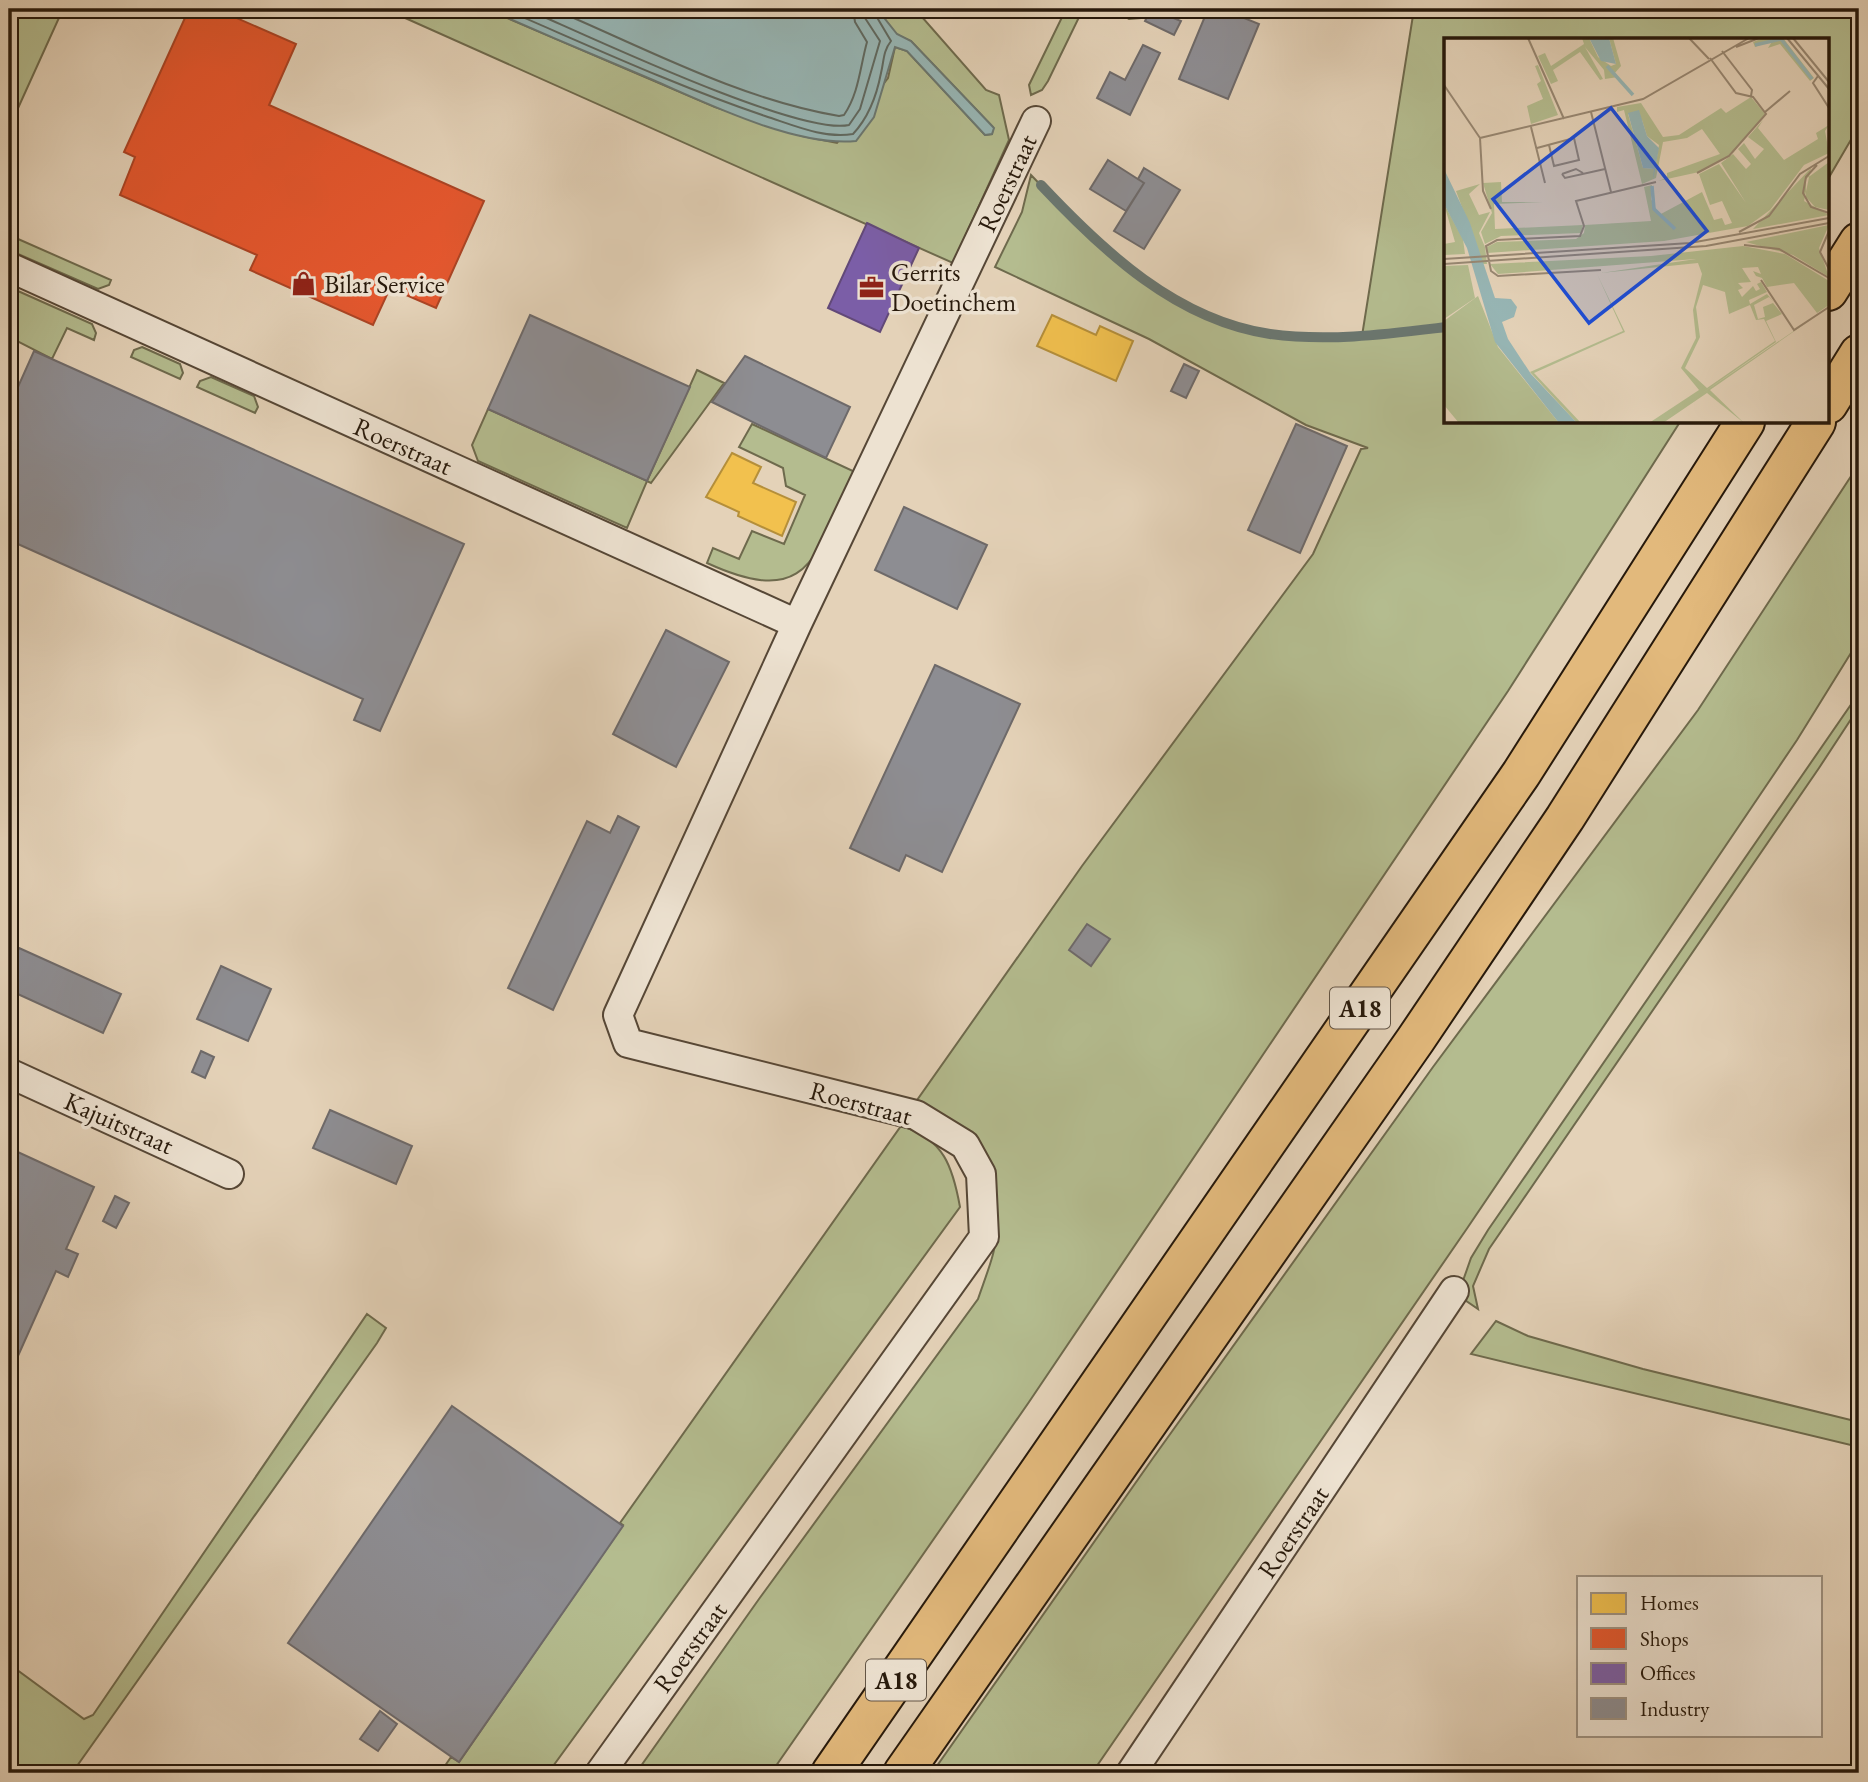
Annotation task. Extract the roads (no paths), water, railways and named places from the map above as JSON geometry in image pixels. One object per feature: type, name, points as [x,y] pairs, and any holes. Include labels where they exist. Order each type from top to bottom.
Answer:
[{"type":"highway","points":[[1829,289],[1859,242]]},
{"type":"highway","points":[[1829,402],[1859,354]]},
{"type":"highway","name":"A18","points":[[831,1773],[1521,774],[1744,424]]},
{"type":"highway","name":"A18","points":[[903,1773],[1416,1039],[1565,818],[1815,424]]},
{"type":"street","name":"Roerstraat","points":[[600,1773],[984,1237],[981,1174],[964,1145],[916,1115],[628,1043],[618,1015],[797,624],[1036,121]]},
{"type":"street","name":"Roerstraat","points":[[9,267],[797,624]]},
{"type":"street","name":"Kajuitstraat","points":[[9,1073],[229,1174]]},
{"type":"street","name":"Roerstraat","points":[[1131,1773],[1454,1291]]},
{"type":"water","points":[[487,9],[877,9],[897,34],[911,41],[994,128],[992,134],[985,135],[907,51],[895,47],[874,117],[856,141],[832,141],[780,131],[753,122]]},
{"type":"waterway","points":[[1041,185],[1090,234],[1144,279],[1203,314],[1236,326],[1270,334],[1314,337],[1358,336],[1444,327]]},
{"type":"place","name":"Bilar Service","points":[[304,284]]},
{"type":"place","name":"Gerrits Doetinchem","points":[[871,287]]}]
